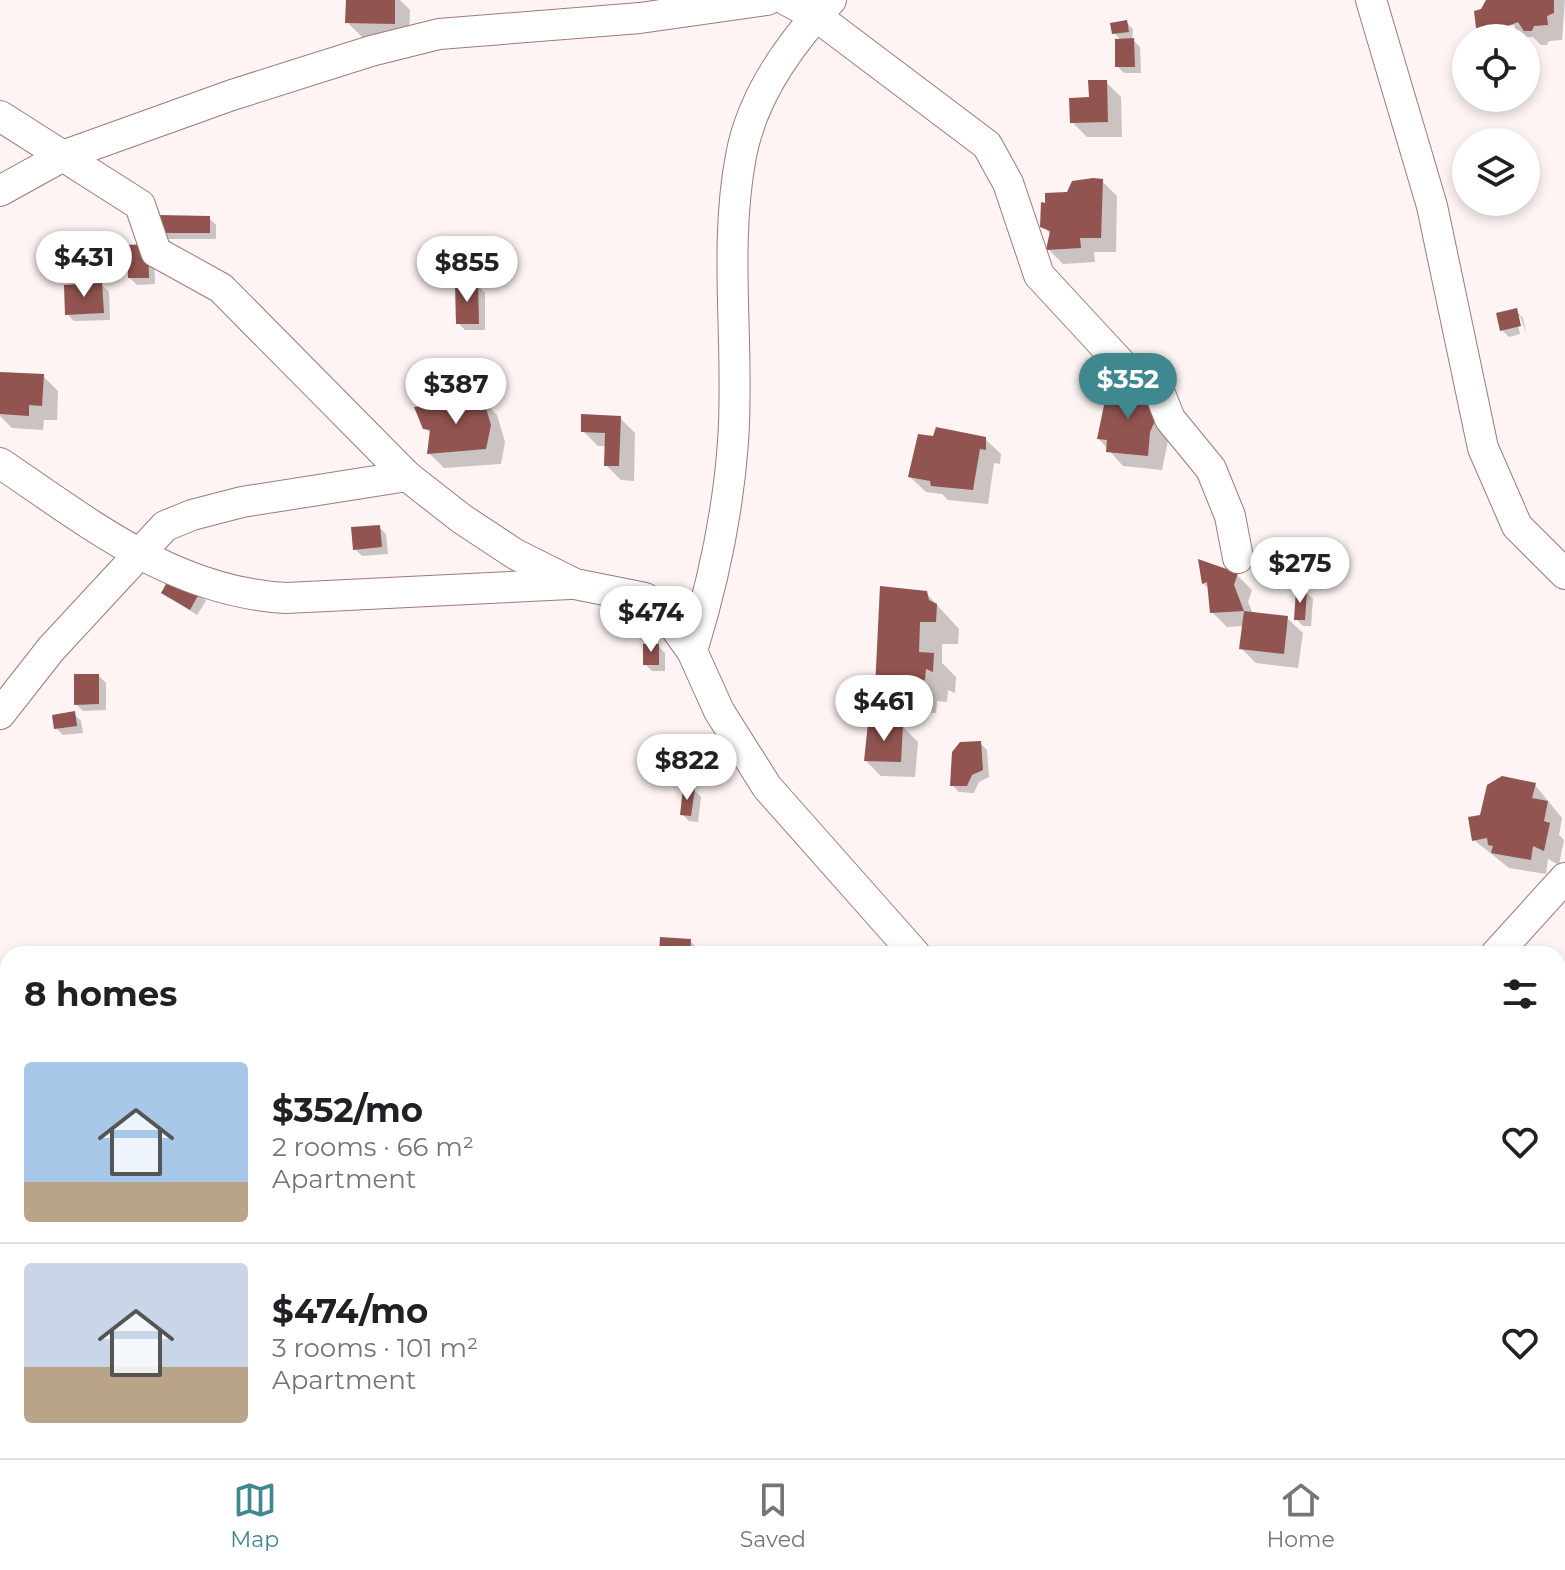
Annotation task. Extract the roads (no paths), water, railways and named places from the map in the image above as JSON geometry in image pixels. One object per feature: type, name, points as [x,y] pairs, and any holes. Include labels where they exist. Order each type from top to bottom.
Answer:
[{"type":"street","points":[[0,191],[65,155],[232,95],[371,51],[439,34],[640,18],[767,0]]},
{"type":"street","points":[[786,0],[823,8],[987,145],[1008,183],[1039,275],[1126,369],[1157,386],[1170,419],[1211,469],[1230,516],[1238,558]]},
{"type":"street","points":[[1371,0],[1432,206],[1483,448],[1517,526],[1565,574]]},
{"type":"street","points":[[692,651],[720,542],[733,442],[733,297],[741,156],[758,105],[780,62],[823,8]]},
{"type":"street","points":[[0,116],[140,205],[156,252],[221,288],[407,476],[515,554],[575,584]]},
{"type":"street","points":[[0,463],[105,537],[215,586],[249,596],[286,598],[575,584],[645,598],[671,622],[692,651],[719,711],[767,787],[908,946]]},
{"type":"street","points":[[0,714],[51,649],[165,526],[192,515],[242,502],[407,476]]},
{"type":"street","points":[[1503,946],[1565,878]]}]
